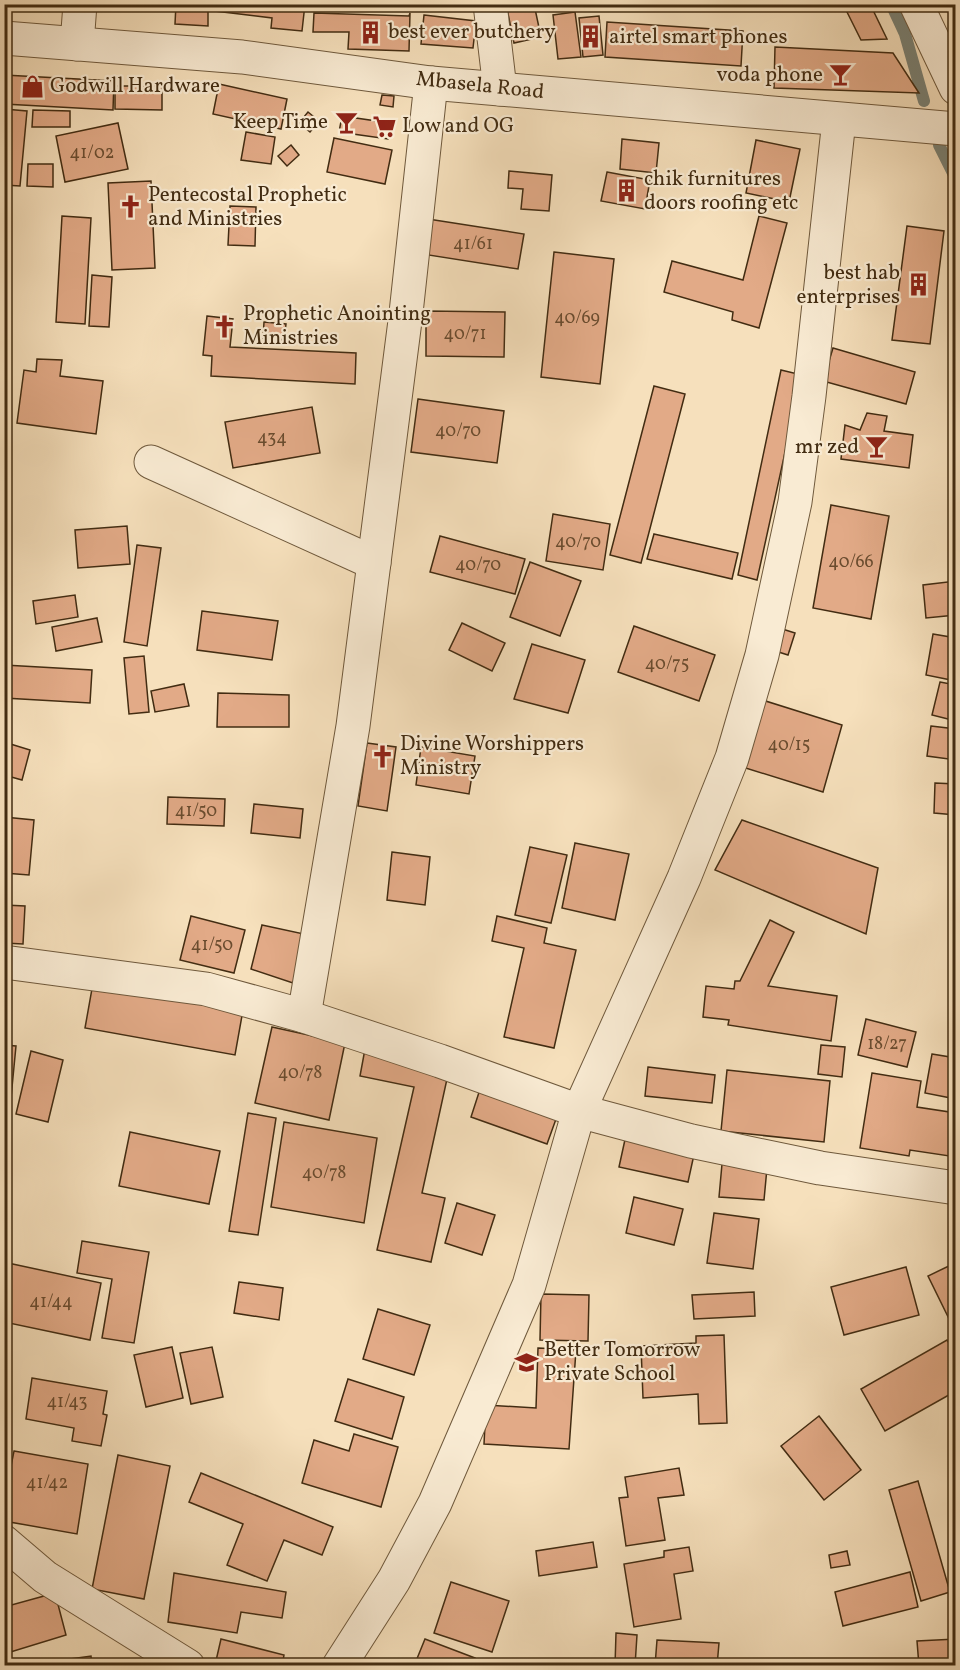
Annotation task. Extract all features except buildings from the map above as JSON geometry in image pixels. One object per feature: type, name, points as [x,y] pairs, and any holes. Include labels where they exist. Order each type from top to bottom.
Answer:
[{"type":"street","points":[[77,44],[80,4]]},
{"type":"street","points":[[490,4],[500,89]]},
{"type":"street","points":[[916,4],[956,88]]},
{"type":"street","name":"Mbasela Road","points":[[4,38],[242,57],[500,89],[956,129]]},
{"type":"street","points":[[304,1016],[353,726],[406,313],[431,82]]},
{"type":"street","points":[[339,1665],[394,1580],[435,1503],[529,1285],[579,1112],[684,878],[732,758],[762,655],[795,502],[811,384],[839,120]]},
{"type":"street","points":[[151,462],[374,563]]},
{"type":"street","points":[[4,962],[206,989],[304,1016],[440,1061],[579,1112],[691,1142],[820,1168],[956,1188]]},
{"type":"street","points":[[4,1542],[45,1577],[188,1665]]},
{"type":"waterway","points":[[891,4],[905,34],[924,101]]},
{"type":"waterway","points":[[939,145],[956,179]]},
{"type":"place","name":"best ever butchery","points":[[370,32]]},
{"type":"place","name":"airtel smart phones","points":[[591,37]]},
{"type":"place","name":"voda phone","points":[[841,75]]},
{"type":"place","name":"Godwill Hardware","points":[[32,86]]},
{"type":"place","name":"Keep Time","points":[[346,122]]},
{"type":"place","name":"Low and OG","points":[[384,126]]},
{"type":"place","name":"chik furnitures doors roofing etc","points":[[626,191]]},
{"type":"place","name":"Pentecostal Prophetic and Ministries","points":[[130,207]]},
{"type":"place","name":"best hab enterprises","points":[[918,285]]},
{"type":"place","name":"Prophetic Anointing Ministries","points":[[225,326]]},
{"type":"place","name":"mr zed","points":[[877,447]]},
{"type":"place","name":"Divine Worshippers Ministry","points":[[382,756]]},
{"type":"place","name":"Better Tomorrow Private School","points":[[526,1362]]}]
